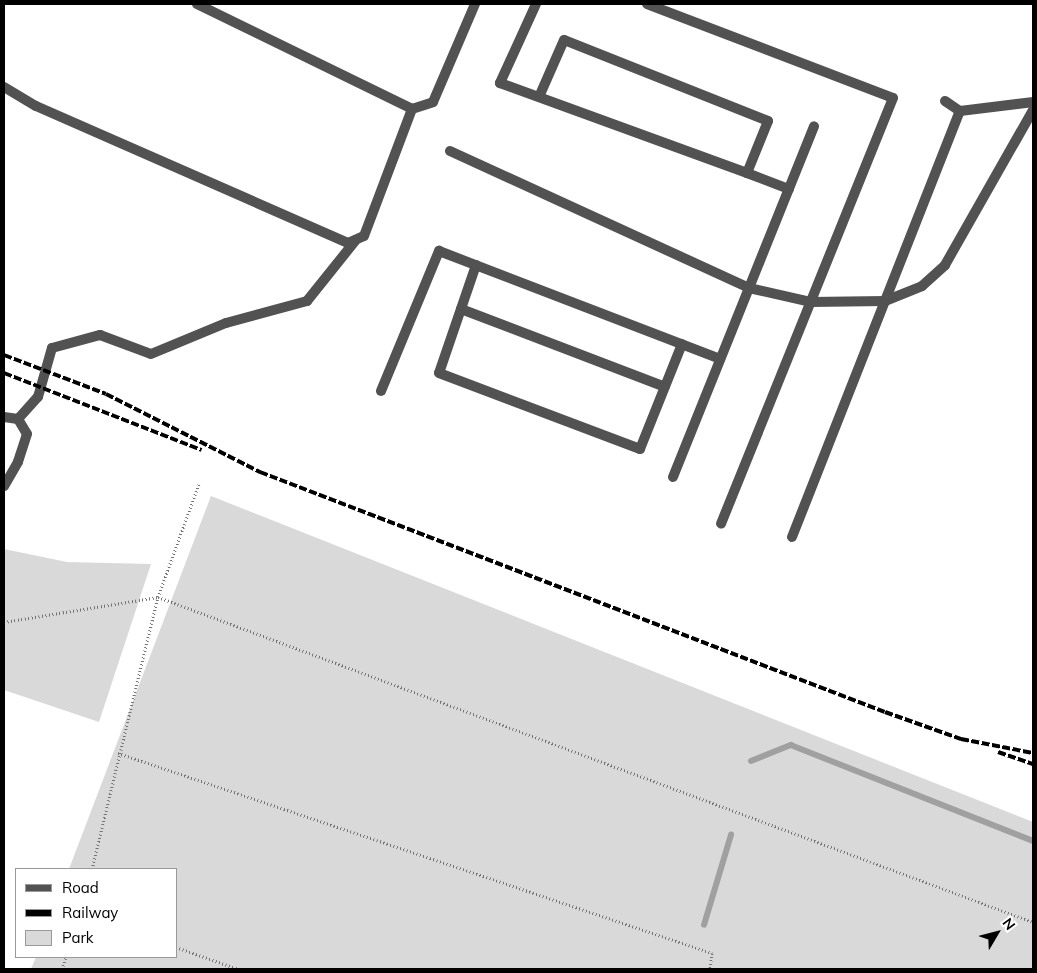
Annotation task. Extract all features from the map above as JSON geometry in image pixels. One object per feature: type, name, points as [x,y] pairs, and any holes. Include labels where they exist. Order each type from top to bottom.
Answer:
[{"type":"street","points":[[197,4],[412,109],[433,102],[475,4]]},
{"type":"street","points":[[536,4],[500,83],[789,189]]},
{"type":"street","points":[[648,4],[893,98],[721,524]]},
{"type":"street","points":[[540,97],[564,40],[768,121],[747,172]]},
{"type":"street","points":[[4,87],[36,106],[348,243],[364,236],[412,109]]},
{"type":"street","points":[[945,101],[960,111],[1033,102]]},
{"type":"street","points":[[450,151],[749,288],[811,302],[885,301],[922,286],[945,265],[1033,110]]},
{"type":"street","points":[[792,537],[960,111]]},
{"type":"street","points":[[673,476],[814,126]]},
{"type":"street","points":[[18,419],[38,397],[52,348],[100,335],[151,354],[226,323],[307,301],[356,239]]},
{"type":"street","points":[[381,391],[439,251],[720,359]]},
{"type":"street","points":[[476,265],[439,373],[640,449],[682,344]]},
{"type":"street","points":[[461,309],[665,387]]},
{"type":"street","points":[[4,417],[18,419]]},
{"type":"street","points":[[4,486],[18,462],[27,434],[18,419]]},
{"type":"path","points":[[92,868],[118,753],[158,596],[199,484]]},
{"type":"path","points":[[4,622],[158,596],[1033,922]]},
{"type":"path","points":[[118,753],[712,953],[710,969]]},
{"type":"path","points":[[178,949],[238,969]]},
{"type":"green space","points":[[211,496],[1033,822],[1033,969],[31,969],[36,958],[178,958],[178,868],[69,868]]},
{"type":"green space","points":[[4,549],[67,562],[151,564],[99,722],[4,690]]},
{"type":"waterway","points":[[751,761],[791,745],[1033,841]]},
{"type":"waterway","points":[[704,925],[731,835]]},
{"type":"railway","points":[[4,355],[106,394],[260,472],[885,712],[961,739],[1033,753]]},
{"type":"railway","points":[[4,373],[202,450]]},
{"type":"railway","points":[[998,752],[1033,764]]}]
